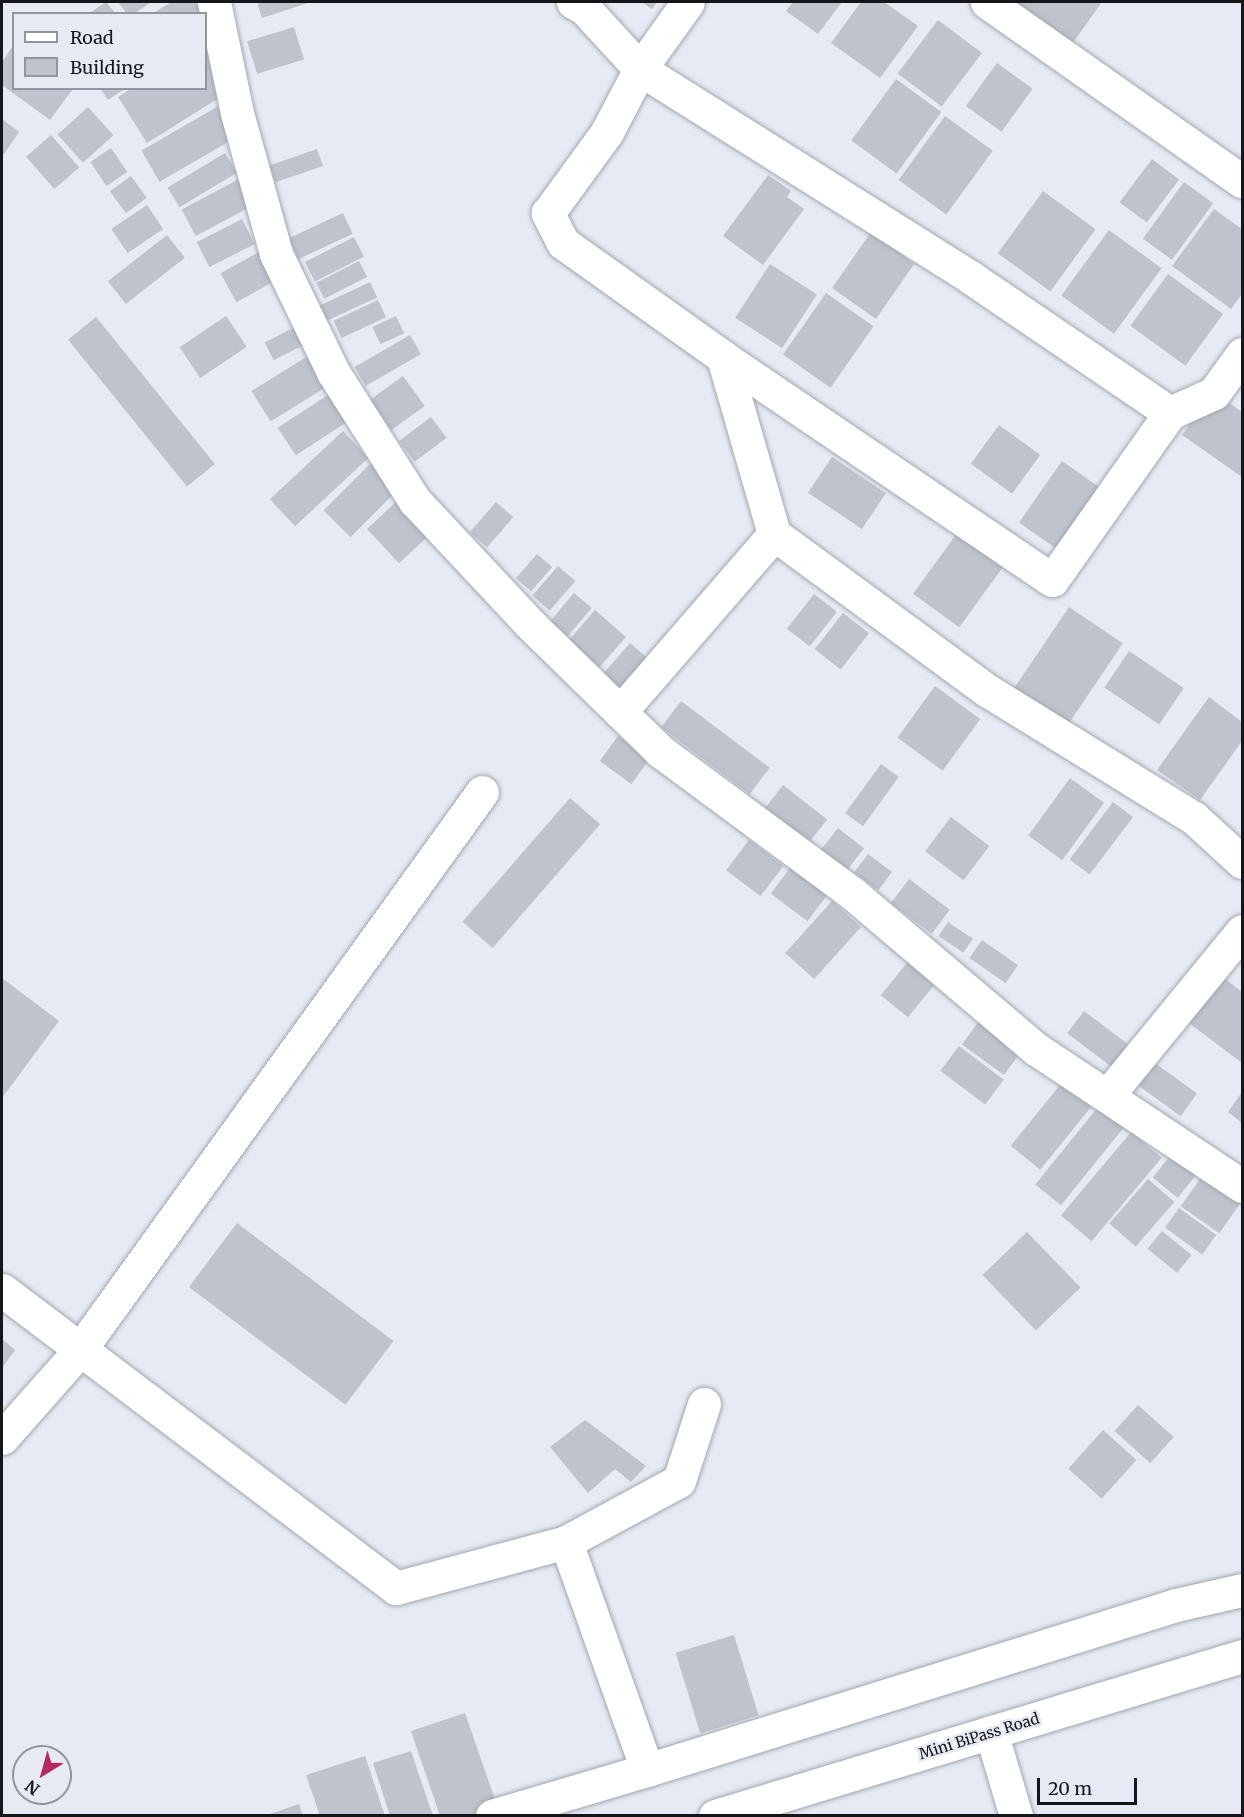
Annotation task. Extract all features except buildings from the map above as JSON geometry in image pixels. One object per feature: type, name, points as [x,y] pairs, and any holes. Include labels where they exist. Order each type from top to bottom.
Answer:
[{"type":"street","points":[[214,2],[237,113],[276,254],[333,372],[415,501],[530,624],[660,751],[852,893],[1036,1049],[1242,1186]]},
{"type":"street","points":[[573,2],[584,8],[640,69],[970,278],[1170,413]]},
{"type":"street","points":[[688,2],[640,69],[607,132],[548,213],[564,243],[723,357],[1052,580],[1170,413],[1214,393],[1242,354]]},
{"type":"street","points":[[987,2],[1242,181]]},
{"type":"street","points":[[723,357],[774,534],[988,691],[1194,818],[1242,862]]},
{"type":"street","points":[[620,712],[774,534]]},
{"type":"street","points":[[2,1438],[79,1351],[482,792]]},
{"type":"street","points":[[1107,1096],[1242,931]]},
{"type":"street","points":[[2,1290],[79,1351],[396,1588],[566,1542],[679,1481],[704,1404]]},
{"type":"street","points":[[566,1542],[647,1770]]},
{"type":"street","points":[[492,1815],[647,1770],[1176,1605],[1242,1590]]},
{"type":"street","name":"Mini BiPass Road","points":[[715,1815],[1242,1656]]},
{"type":"street","points":[[991,1732],[1017,1815]]}]
